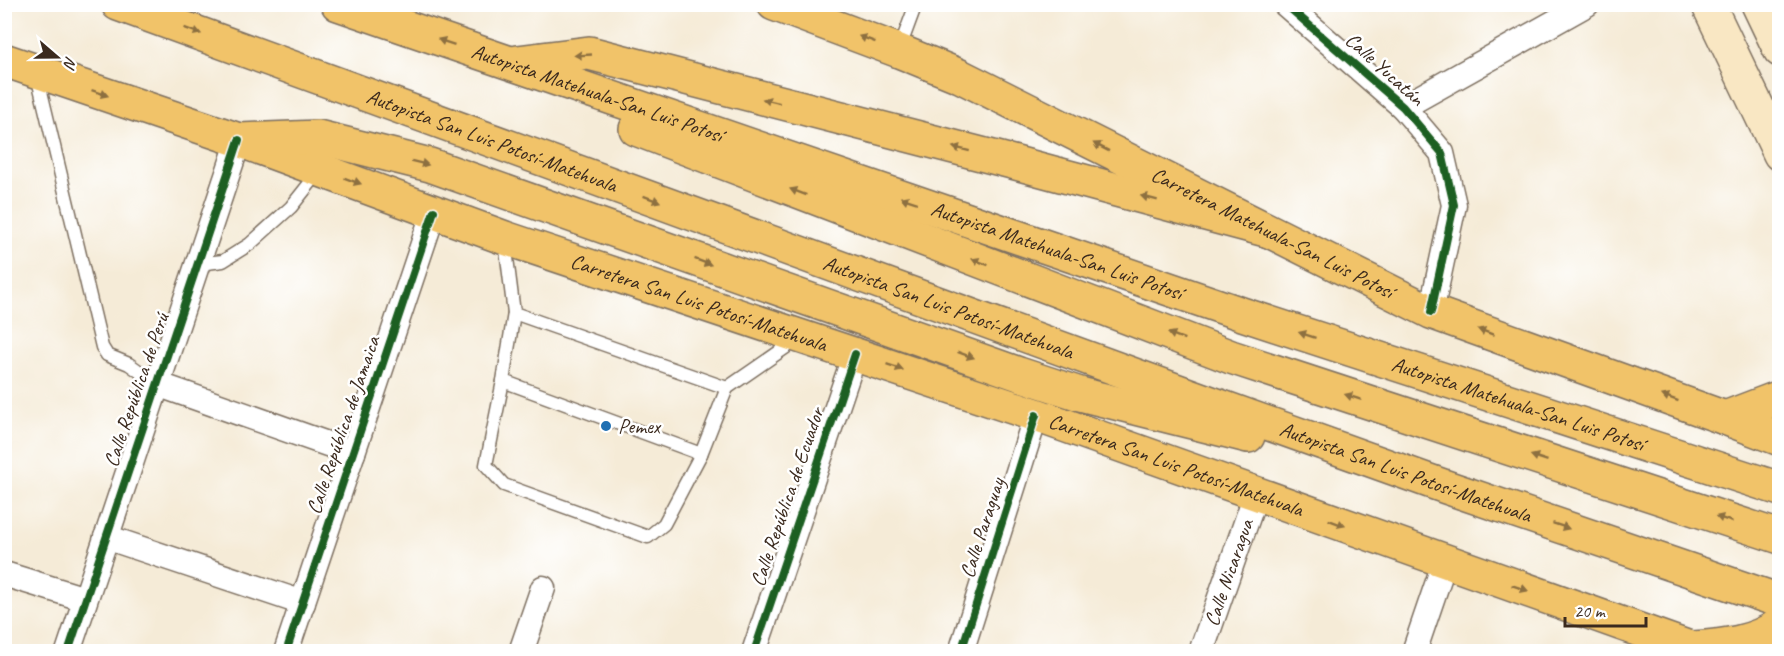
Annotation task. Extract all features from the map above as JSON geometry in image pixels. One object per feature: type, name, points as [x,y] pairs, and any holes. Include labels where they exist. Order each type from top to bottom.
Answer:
[{"type":"main road","name":"Autopista San Luis Potosí-Matehuala","points":[[118,4],[1012,332],[1446,487],[1779,601]]},
{"type":"main road","name":"Autopista Matehuala-San Luis Potosí","points":[[339,4],[507,64],[1276,325],[1779,489]]},
{"type":"main road","name":"Carretera Matehuala-San Luis Potosí","points":[[784,6],[960,76],[1431,312],[1779,439]]},
{"type":"main road","points":[[507,64],[589,53],[1266,230]]},
{"type":"main road","name":"Carretera San Luis Potosí-Matehuala","points":[[4,60],[239,140],[505,238],[1036,415],[1697,650]]},
{"type":"main road","points":[[544,76],[626,125],[1230,357],[1779,537]]},
{"type":"main road","points":[[239,140],[318,137],[430,165],[1080,394],[1446,487]]},
{"type":"main road","points":[[1725,418],[1779,397]]},
{"type":"main road","points":[[1697,650],[1733,645],[1768,633],[1779,624]]},
{"type":"street","name":"Calle Yucatán","points":[[1285,4],[1403,107],[1442,153],[1454,205],[1431,312]]},
{"type":"street","points":[[1403,107],[1587,4]]},
{"type":"street","points":[[1708,4],[1779,154]]},
{"type":"street","points":[[1758,4],[1779,50]]},
{"type":"street","name":"Calle República de Perú","points":[[68,651],[239,140]]},
{"type":"street","name":"Calle República de Jamaica","points":[[286,651],[434,211]]},
{"type":"street","name":"Calle República de Ecuador","points":[[754,651],[855,354]]},
{"type":"street","points":[[157,384],[353,453]]},
{"type":"street","name":"Calle Paraguay","points":[[961,651],[1036,415]]},
{"type":"street","name":"Calle Nicaragua","points":[[1201,651],[1256,494]]},
{"type":"street","points":[[106,537],[303,603]]},
{"type":"street","points":[[1414,651],[1445,561]]},
{"type":"street","points":[[4,574],[85,599]]},
{"type":"street","points":[[520,651],[543,588]]},
{"type":"lane","points":[[899,51],[916,4]]},
{"type":"lane","points":[[36,71],[102,347],[107,355],[129,364],[157,384]]},
{"type":"lane","points":[[198,264],[224,261],[250,244],[291,207],[321,170]]},
{"type":"lane","points":[[505,238],[514,314],[486,465],[504,486],[648,537],[664,524],[701,454],[727,388],[802,336]]},
{"type":"lane","points":[[514,314],[727,388]]},
{"type":"lane","points":[[503,381],[701,454]]},
{"type":"cycle path","points":[[1285,4],[1403,107],[1442,153],[1454,205],[1431,312]]},
{"type":"cycle path","points":[[68,652],[239,140]]},
{"type":"cycle path","points":[[286,652],[434,211]]},
{"type":"cycle path","points":[[754,652],[855,354]]},
{"type":"cycle path","points":[[961,652],[1036,415]]},
{"type":"place","name":"Pemex","points":[[606,426]]}]
